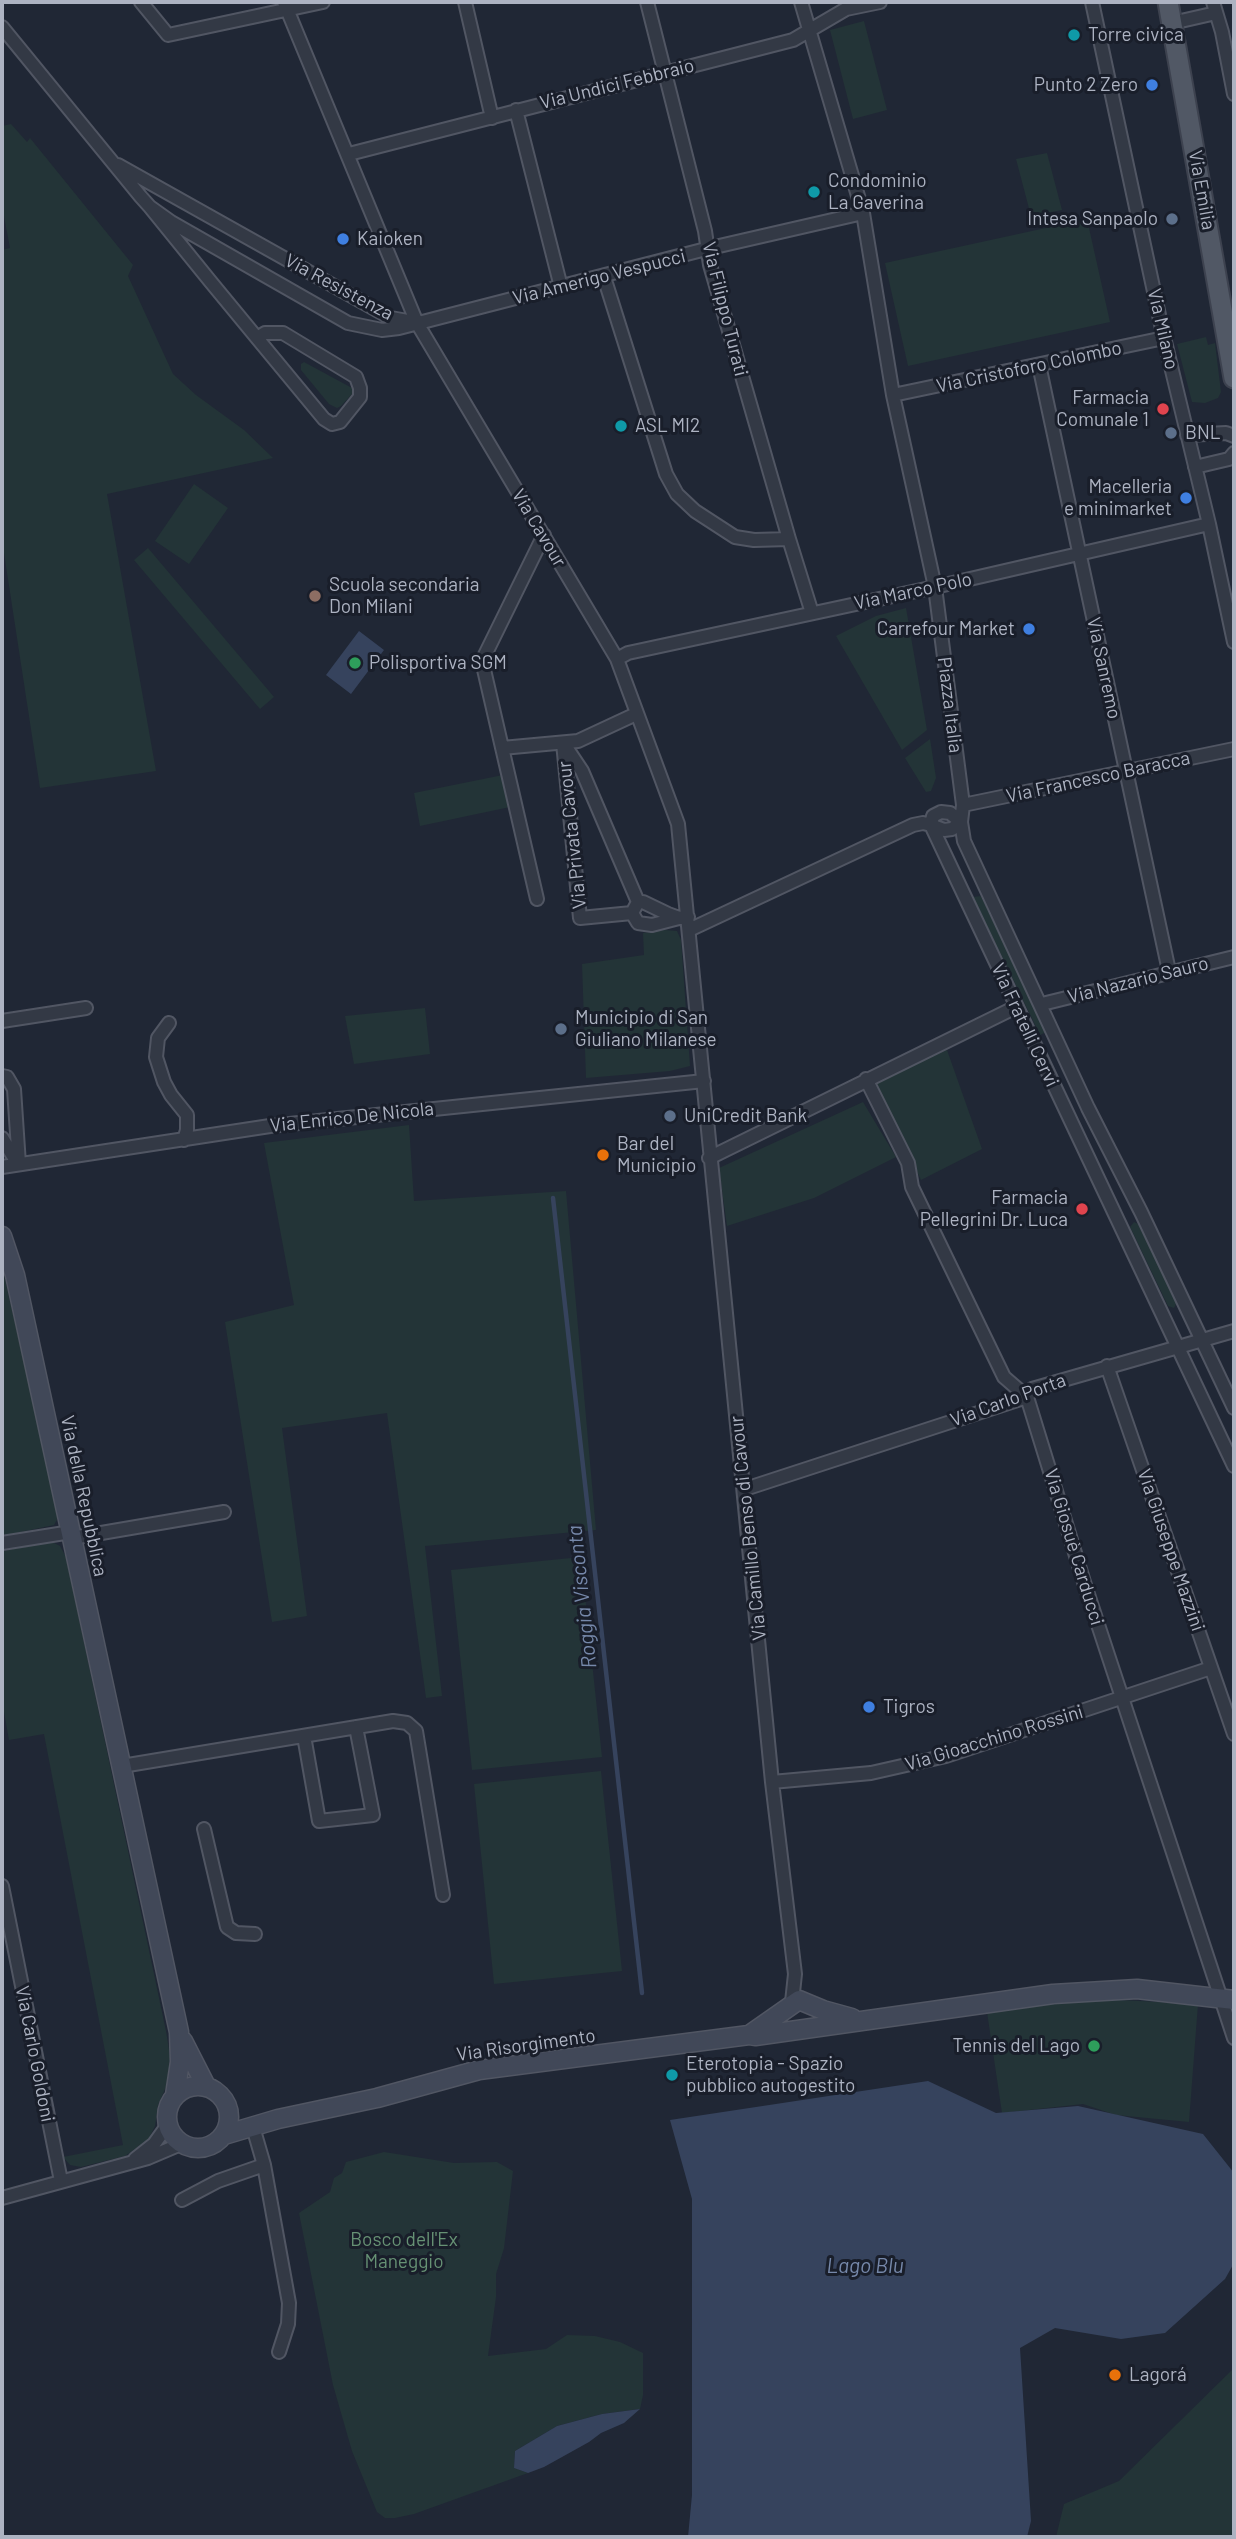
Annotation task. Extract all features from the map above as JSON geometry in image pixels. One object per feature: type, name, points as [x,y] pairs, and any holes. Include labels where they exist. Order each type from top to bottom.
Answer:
[{"type":"main road","name":"Via Emilia","points":[[1168,2],[1234,378]]},
{"type":"street","points":[[141,2],[169,35],[286,6],[323,2]]},
{"type":"street","points":[[465,2],[492,118]]},
{"type":"street","name":"Via Filippo Turati","points":[[647,2],[705,231],[706,249],[812,613]]},
{"type":"street","points":[[801,2],[863,213],[893,395],[935,587]]},
{"type":"street","name":"Via Undici Febbraio","points":[[348,154],[793,40],[846,9],[880,2]]},
{"type":"street","name":"Via Milano","points":[[1092,2],[1097,15],[1101,46],[1164,338],[1209,524],[1234,642]]},
{"type":"street","name":"Via Cavour","points":[[286,6],[417,323],[617,659],[678,824],[685,922],[704,1081]]},
{"type":"street","points":[[1172,23],[1214,7],[1229,42],[1234,94]]},
{"type":"street","name":"Via Resistenza","points":[[2,27],[257,338],[328,422],[340,422],[360,397],[356,377],[283,333],[265,333],[257,338]]},
{"type":"street","points":[[516,110],[561,287]]},
{"type":"street","name":"Via Resistenza","points":[[112,161],[391,318],[417,323]]},
{"type":"street","name":"Via Resistenza","points":[[150,208],[348,323],[382,330],[417,323]]},
{"type":"street","name":"Via Amerigo Vespucci","points":[[417,323],[706,249],[863,213]]},
{"type":"street","points":[[604,277],[666,474],[677,494],[695,511],[735,537],[754,540],[789,539]]},
{"type":"street","name":"Via Cristoforo Colombo","points":[[893,395],[1164,338]]},
{"type":"street","name":"Via Sanremo","points":[[1039,365],[1169,971]]},
{"type":"street","points":[[1187,435],[1226,433],[1234,436]]},
{"type":"street","points":[[1195,467],[1229,459],[1234,453]]},
{"type":"street","name":"Via Marco Polo","points":[[617,659],[628,653],[935,587],[1209,524]]},
{"type":"street","points":[[537,899],[482,661],[544,535]]},
{"type":"street","name":"Piazza Italia","points":[[935,587],[963,805],[961,822]]},
{"type":"street","name":"Via Privata Cavour","points":[[502,748],[578,741],[636,714]]},
{"type":"street","name":"Via Privata Cavour","points":[[563,743],[582,771],[635,908],[638,923],[652,925],[685,922]]},
{"type":"street","name":"Via Privata Cavour","points":[[563,743],[580,918],[635,908],[643,902],[685,922]]},
{"type":"street","name":"Via Francesco Baracca","points":[[963,805],[1234,749]]},
{"type":"street","points":[[685,922],[913,825],[923,823],[944,830],[952,829],[961,822]]},
{"type":"street","name":"Via Fratelli Cervi","points":[[961,822],[964,841],[1088,1108],[1234,1408]]},
{"type":"street","name":"Via Fratelli Cervi","points":[[931,825],[1234,1466]]},
{"type":"street","name":"Via Nazario Sauro","points":[[1042,1004],[1234,957]]},
{"type":"street","points":[[709,1158],[1016,1007]]},
{"type":"street","points":[[2,1021],[86,1008]]},
{"type":"street","points":[[169,1023],[158,1038],[156,1056],[164,1082],[187,1115],[184,1140]]},
{"type":"street","points":[[2,1076],[7,1076],[14,1089],[19,1164]]},
{"type":"street","name":"Via Giosuè Carducci","points":[[866,1079],[908,1163],[912,1187],[1004,1377],[1027,1397],[1123,1699],[1228,2000],[1234,2038]]},
{"type":"street","name":"Via Enrico De Nicola","points":[[2,1167],[270,1126],[704,1081]]},
{"type":"street","name":"Via Camillo Benso di Cavour","points":[[704,1081],[709,1158],[745,1489],[772,1782],[799,2004]]},
{"type":"street","points":[[2,1138],[19,1164]]},
{"type":"street","name":"Via della Repubblica","points":[[2,1236],[15,1275],[179,2032],[192,2064],[206,2086]]},
{"type":"street","name":"Via Carlo Porta","points":[[745,1489],[1027,1397],[1032,1389],[1234,1331]]},
{"type":"street","name":"Via Giuseppe Mazzini","points":[[1107,1366],[1234,1734]]},
{"type":"street","points":[[2,1543],[224,1512]]},
{"type":"street","name":"Via Gioacchino Rossini","points":[[772,1782],[871,1773],[969,1748],[1211,1668]]},
{"type":"street","points":[[122,1766],[393,1721],[407,1723],[416,1731],[443,1895]]},
{"type":"street","points":[[304,1736],[319,1821],[373,1815],[356,1727]]},
{"type":"street","points":[[204,1829],[227,1927],[236,1933],[256,1934]]},
{"type":"street","name":"Via Carlo Goldoni","points":[[2,1886],[61,2181]]},
{"type":"street","name":"Via Risorgimento","points":[[224,2135],[479,2070],[1053,1994],[1109,1989],[1164,1991],[1228,2000]]},
{"type":"street","points":[[799,2004],[815,2019],[803,2029],[796,2029],[788,2023],[799,2004]]},
{"type":"street","name":"Via Risorgimento","points":[[749,2035],[799,2004],[858,2020]]},
{"type":"street","name":"Via della Repubblica","points":[[175,2095],[180,2062],[179,2032]]},
{"type":"street","points":[[190,2086],[206,2086],[220,2094],[228,2106],[229,2122],[224,2135],[215,2144],[192,2148],[181,2144],[173,2136],[167,2126],[167,2109],[175,2095],[190,2086]]},
{"type":"street","name":"Via Risorgimento","points":[[228,2106],[245,2117],[271,2121]]},
{"type":"street","points":[[132,2161],[154,2144],[167,2126]]},
{"type":"street","points":[[253,2127],[264,2165],[289,2303],[288,2324],[279,2352]]},
{"type":"street","points":[[2,2198],[156,2156],[181,2144]]},
{"type":"street","points":[[182,2200],[218,2181],[264,2165]]},
{"type":"green space","points":[[864,21],[887,110],[853,119],[830,30]]},
{"type":"green space","points":[[11,124],[27,142],[30,138],[133,265],[128,276],[173,374],[196,395],[244,430],[273,458],[107,494],[156,771],[40,788],[2,540],[2,250],[10,248],[2,206],[2,126]]},
{"type":"green space","points":[[1047,153],[1062,210],[1031,216],[1016,159]]},
{"type":"green space","points":[[1087,219],[1110,322],[908,366],[885,263]]},
{"type":"green space","points":[[1206,337],[1208,345],[1215,343],[1221,392],[1218,398],[1205,403],[1192,402],[1177,344]]},
{"type":"green space","points":[[304,362],[352,388],[352,394],[337,408],[329,404],[301,370],[301,364]]},
{"type":"green space","points":[[194,484],[228,508],[189,564],[155,541]]},
{"type":"green space","points":[[148,548],[274,697],[260,709],[134,560]]},
{"type":"green space","points":[[906,608],[927,730],[902,750],[836,636],[876,616]]},
{"type":"green space","points":[[930,739],[936,778],[931,791],[926,792],[905,758]]},
{"type":"green space","points":[[503,775],[510,807],[420,826],[414,793]]},
{"type":"green space","points":[[981,896],[1046,1032],[1040,1035],[973,897]]},
{"type":"green space","points":[[677,931],[681,940],[690,1066],[670,1071],[586,1078],[582,964],[644,955],[643,933]]},
{"type":"green space","points":[[425,1008],[430,1054],[354,1064],[345,1016]]},
{"type":"green space","points":[[947,1050],[982,1149],[921,1180],[875,1081]]},
{"type":"green space","points":[[863,1102],[896,1157],[814,1198],[727,1226],[719,1168]]},
{"type":"green space","points":[[409,1125],[414,1201],[566,1191],[596,1530],[425,1546],[442,1696],[426,1698],[387,1413],[282,1428],[307,1616],[272,1622],[225,1322],[294,1305],[264,1143]]},
{"type":"green space","points":[[1134,1222],[1138,1224],[1177,1302],[1174,1308],[1168,1306],[1130,1227]]},
{"type":"green space","points":[[2,1266],[59,1516],[54,1525],[2,1536]]},
{"type":"green space","points":[[52,1542],[60,1546],[66,1557],[171,2062],[169,2080],[158,2105],[155,2126],[148,2140],[125,2156],[81,2167],[70,2165],[63,2157],[123,2145],[44,1734],[9,1740],[2,1701],[2,1551]]},
{"type":"green space","points":[[581,1557],[602,1757],[472,1770],[451,1570]]},
{"type":"green space","points":[[601,1771],[622,1971],[494,1984],[474,1784]]},
{"type":"green space","name":"Tennis del Lago","points":[[1056,2000],[1198,2004],[1189,2122],[1116,2115],[1083,2104],[1002,2113],[987,2012]]},
{"type":"green space","name":"Bosco dell'Ex Maneggio","points":[[384,2152],[454,2163],[497,2162],[513,2171],[504,2248],[496,2274],[496,2297],[488,2356],[546,2349],[567,2335],[595,2336],[620,2342],[643,2353],[643,2395],[640,2409],[602,2414],[557,2426],[515,2451],[514,2468],[528,2473],[414,2514],[395,2518],[385,2518],[377,2512],[352,2451],[333,2385],[299,2213],[330,2192],[334,2178],[342,2173],[346,2162]]},
{"type":"green space","points":[[1234,2368],[1234,2537],[1056,2537],[1064,2504],[1119,2481]]},
{"type":"water","name":"Polisportiva SGM","points":[[359,631],[384,650],[351,694],[326,675]]},
{"type":"water","name":"Lago Blu","points":[[928,2081],[996,2113],[1078,2106],[1203,2134],[1234,2173],[1234,2263],[1225,2279],[1165,2333],[1121,2339],[1055,2328],[1020,2348],[1031,2521],[1027,2537],[688,2537],[692,2495],[692,2199],[670,2120]]},
{"type":"water","points":[[640,2409],[624,2423],[601,2433],[544,2467],[528,2473],[514,2468],[515,2451],[557,2426],[602,2414]]},
{"type":"waterway","name":"Roggia Visconta","points":[[553,1198],[642,1993]]},
{"type":"place","name":"Torre civica","points":[[1074,35]]},
{"type":"place","name":"Punto 2 Zero","points":[[1152,85]]},
{"type":"place","name":"Condominio La Gaverina","points":[[814,192]]},
{"type":"place","name":"Intesa Sanpaolo","points":[[1172,219]]},
{"type":"place","name":"Kaioken","points":[[343,239]]},
{"type":"place","name":"Farmacia Comunale 1","points":[[1163,409]]},
{"type":"place","name":"ASL MI2","points":[[621,426]]},
{"type":"place","name":"BNL","points":[[1171,433]]},
{"type":"place","name":"Macelleria e minimarket","points":[[1186,498]]},
{"type":"place","name":"Scuola secondaria Don Milani","points":[[315,596]]},
{"type":"place","name":"Carrefour Market","points":[[1029,629]]},
{"type":"place","name":"Polisportiva SGM","points":[[355,663]]},
{"type":"place","name":"Municipio di San Giuliano Milanese","points":[[561,1029]]},
{"type":"place","name":"UniCredit Bank","points":[[670,1116]]},
{"type":"place","name":"Bar del Municipio","points":[[603,1155]]},
{"type":"place","name":"Farmacia Pellegrini Dr. Luca","points":[[1082,1209]]},
{"type":"place","name":"Tigros","points":[[869,1707]]},
{"type":"place","name":"Tennis del Lago","points":[[1094,2046]]},
{"type":"place","name":"Eterotopia - Spazio pubblico autogestito","points":[[672,2075]]},
{"type":"place","name":"Lagorá","points":[[1115,2375]]}]
